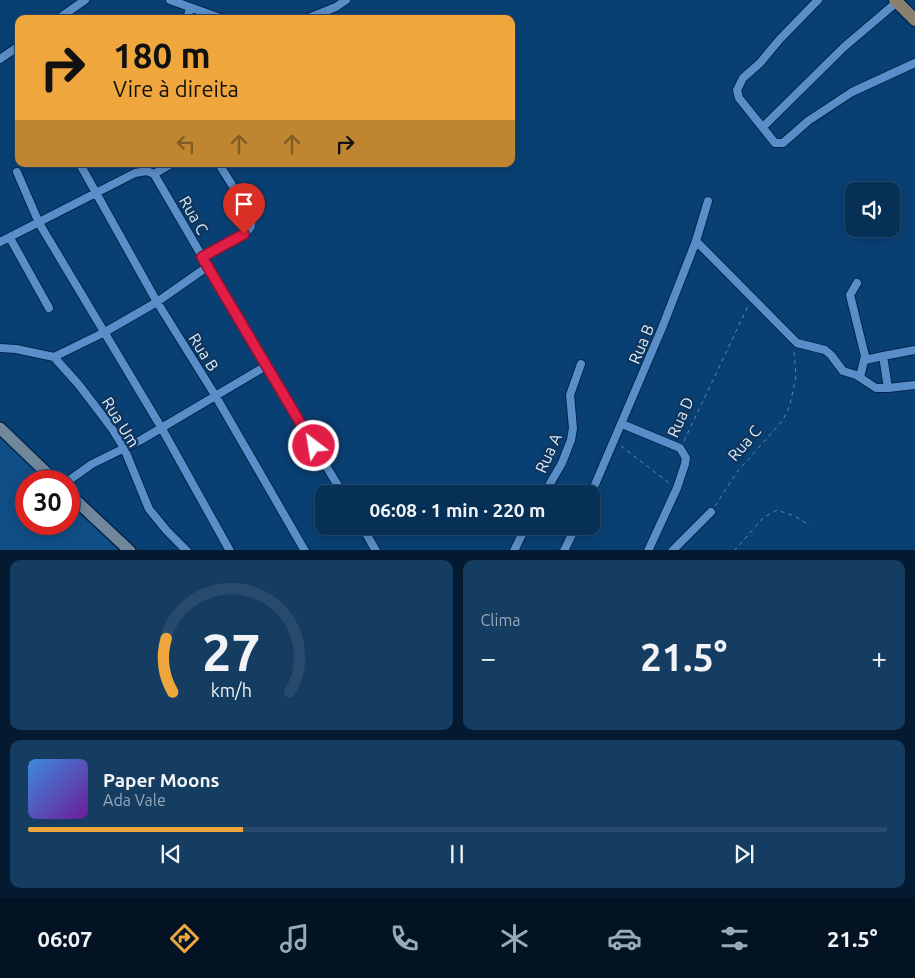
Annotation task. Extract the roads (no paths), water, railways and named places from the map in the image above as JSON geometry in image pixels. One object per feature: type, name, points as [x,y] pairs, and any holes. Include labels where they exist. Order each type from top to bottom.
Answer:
[{"type":"main road","points":[[896,1],[915,20]]},
{"type":"main road","points":[[0,428],[44,470]]},
{"type":"main road","points":[[80,504],[130,550]]},
{"type":"street","points":[[64,15],[85,0]]},
{"type":"street","points":[[170,0],[212,15]]},
{"type":"street","points":[[315,15],[346,0]]},
{"type":"street","points":[[818,0],[780,39],[760,63],[743,78],[737,90],[739,98],[772,140],[778,144],[808,121],[852,92],[915,63]]},
{"type":"street","points":[[763,127],[844,47],[896,1]]},
{"type":"street","points":[[188,15],[190,8]]},
{"type":"street","points":[[0,59],[15,49]]},
{"type":"street","name":"Rua B","points":[[83,167],[157,302],[215,395],[305,550]]},
{"type":"street","points":[[0,242],[135,173],[147,171],[154,174],[166,167]]},
{"type":"street","points":[[202,257],[244,234],[252,221],[250,214],[221,167]]},
{"type":"street","points":[[17,172],[39,223],[161,427],[230,550]]},
{"type":"street","name":"Rua C","points":[[154,174],[207,267],[338,485]]},
{"type":"street","name":"Rua B","points":[[595,485],[622,424],[696,241],[708,201]]},
{"type":"street","points":[[10,238],[49,308]]},
{"type":"street","points":[[696,241],[800,344],[825,350],[842,370],[860,377],[876,388],[915,385]]},
{"type":"street","points":[[0,348],[16,349],[54,358],[105,332],[157,302],[207,267]]},
{"type":"street","points":[[857,283],[852,291],[851,300],[859,326],[865,360],[860,377]]},
{"type":"street","points":[[865,360],[915,350]]},
{"type":"street","points":[[883,356],[888,388]]},
{"type":"street","name":"Rua Um","points":[[54,358],[111,427],[124,448],[149,509],[167,532],[187,550]]},
{"type":"street","name":"Rua A","points":[[549,485],[562,463],[571,440],[573,428],[570,395],[580,364]]},
{"type":"street","points":[[80,472],[266,366]]},
{"type":"street","name":"Rua D","points":[[622,424],[680,448],[685,454],[686,461],[677,488],[648,550]]},
{"type":"street","points":[[672,550],[711,512]]},
{"type":"street","points":[[367,535],[376,550]]},
{"type":"street","points":[[514,550],[522,535]]},
{"type":"street","points":[[564,550],[572,535]]}]
